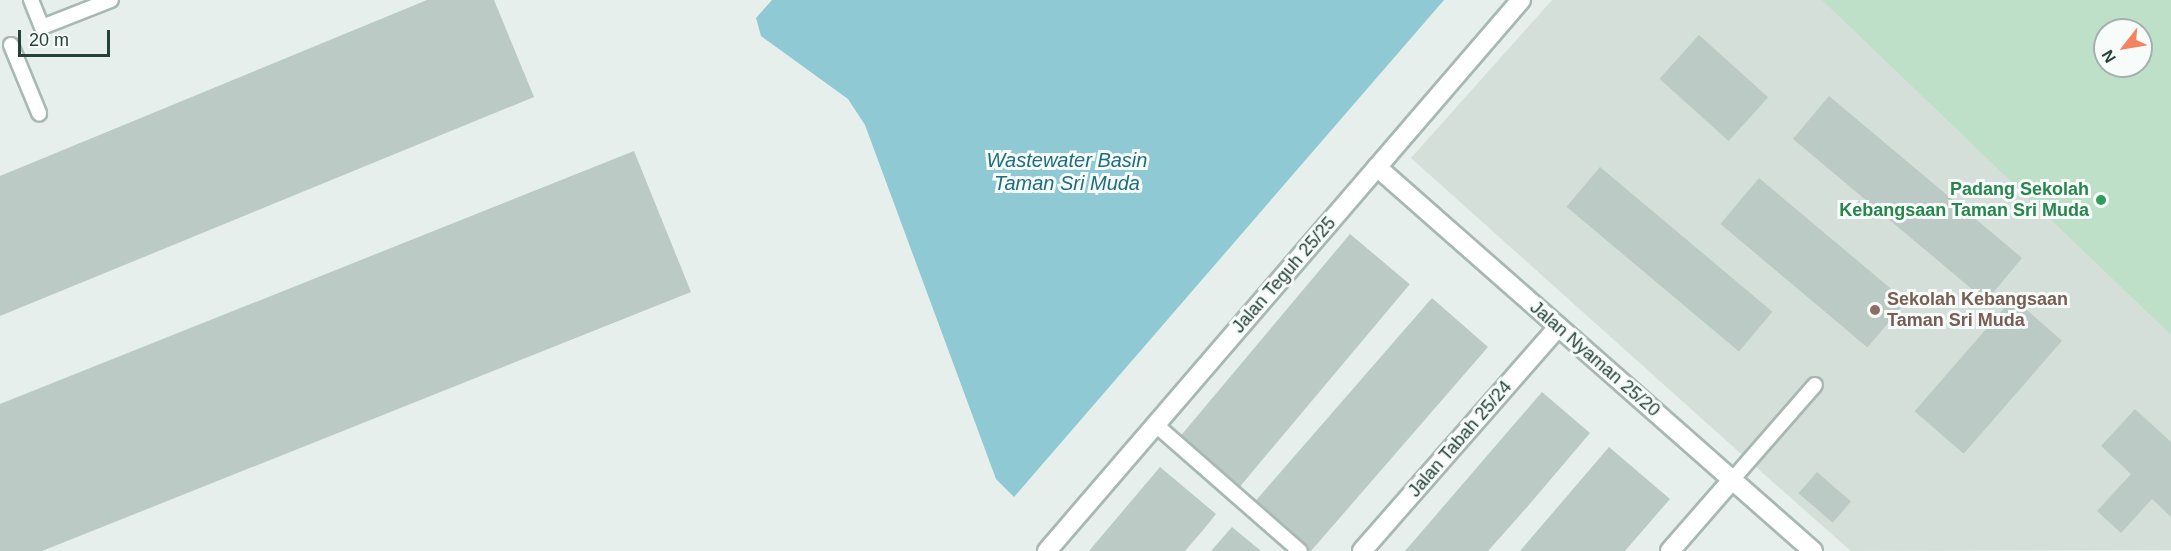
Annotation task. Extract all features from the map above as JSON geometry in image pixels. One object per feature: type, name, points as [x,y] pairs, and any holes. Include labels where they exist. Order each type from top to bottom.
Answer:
[{"type":"street","name":"Jalan Teguh 25/25","points":[[1047,551],[1521,0]]},
{"type":"street","name":"Jalan Nyaman 25/20","points":[[1377,167],[1813,551]]},
{"type":"street","name":"Jalan Tabah 25/24","points":[[1362,551],[1558,327]]},
{"type":"street","points":[[1670,551],[1732,480]]},
{"type":"lane","points":[[32,0],[42,27],[111,0]]},
{"type":"lane","points":[[11,45],[39,113]]},
{"type":"lane","points":[[1732,480],[1815,385]]},
{"type":"lane","points":[[1156,425],[1300,551]]},
{"type":"shaded area","name":"Sekolah Kebangsaan Taman Sri Muda","points":[[1552,0],[2171,0],[2171,550],[1851,551],[1411,158]]},
{"type":"green space","name":"Padang Sekolah Kebangsaan Taman Sri Muda","points":[[1822,0],[2171,0],[2171,335]]},
{"type":"water","name":"Wastewater Basin Taman Sri Muda","points":[[772,0],[1444,0],[1014,497],[996,479],[865,125],[848,99],[761,36],[756,18]]},
{"type":"building","points":[[427,0],[494,0],[534,97],[0,316],[0,176]]},
{"type":"building","points":[[1699,35],[1768,97],[1729,141],[1660,79]]},
{"type":"building","points":[[1829,96],[2022,258],[1986,301],[1793,139]]},
{"type":"building","points":[[634,151],[691,292],[42,551],[0,551],[0,404]]},
{"type":"building","points":[[1600,167],[1772,312],[1739,351],[1567,207]]},
{"type":"building","points":[[1759,178],[1906,301],[1868,347],[1720,224]]},
{"type":"building","points":[[1350,234],[1410,284],[1238,489],[1178,439]]},
{"type":"building","points":[[1432,298],[1488,347],[1311,551],[1305,551],[1252,505]]},
{"type":"building","points":[[2013,298],[2062,341],[1964,454],[1915,411]]},
{"type":"building","points":[[1542,392],[1590,433],[1528,506],[1488,551],[1405,551]]},
{"type":"building","points":[[2135,409],[2171,442],[2171,517],[2152,499],[2121,533],[2097,511],[2131,474],[2101,446]]},
{"type":"building","points":[[1609,447],[1670,499],[1625,551],[1520,551]]},
{"type":"building","points":[[1160,467],[1216,514],[1204,529],[1185,551],[1089,551]]},
{"type":"building","points":[[1817,472],[1851,502],[1833,523],[1799,493]]},
{"type":"building","points":[[1232,527],[1261,551],[1211,551]]},
{"type":"place","name":"Padang Sekolah Kebangsaan Taman Sri Muda","points":[[2101,200]]},
{"type":"place","name":"Sekolah Kebangsaan Taman Sri Muda","points":[[1875,310]]}]
